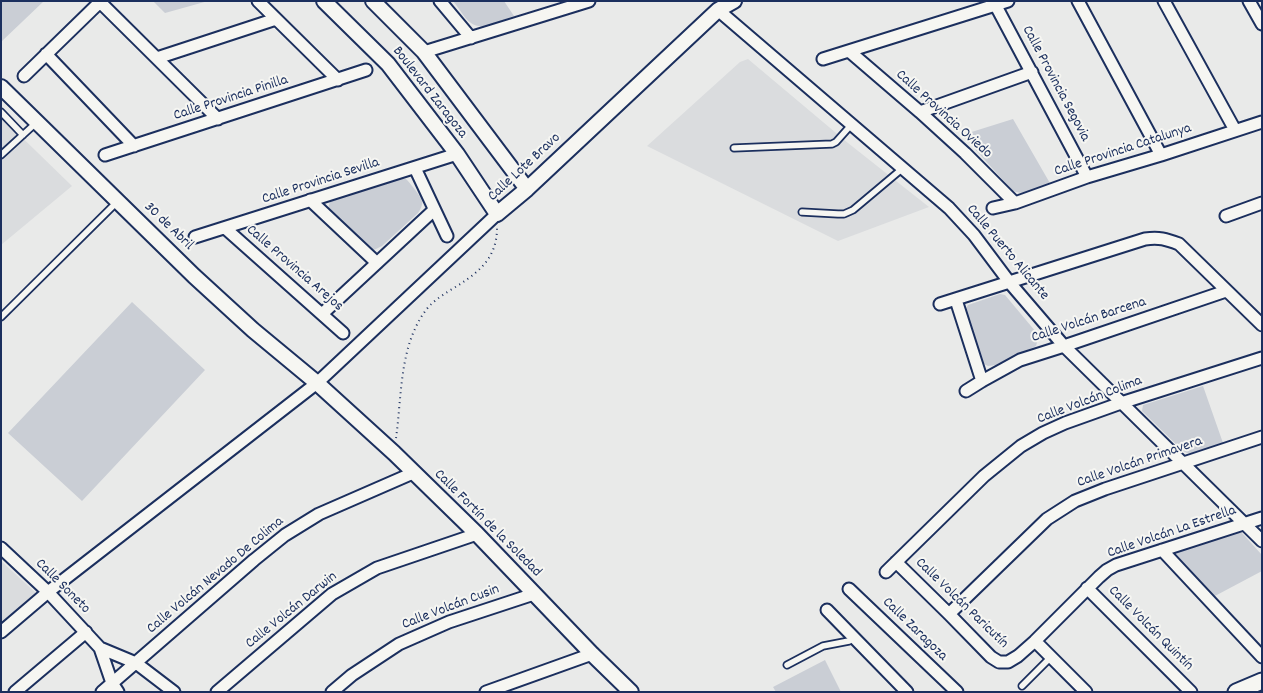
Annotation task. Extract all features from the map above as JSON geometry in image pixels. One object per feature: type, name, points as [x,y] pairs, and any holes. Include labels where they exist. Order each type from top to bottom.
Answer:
[{"type":"main road","points":[[1236,692],[1262,681]]},
{"type":"street","points":[[258,1],[338,80]]},
{"type":"street","name":"Boulevard Zaragoza","points":[[324,1],[388,64],[457,154],[497,214]]},
{"type":"street","name":"Boulevard Zaragoza","points":[[373,1],[424,52],[527,189]]},
{"type":"street","points":[[440,1],[471,38]]},
{"type":"street","points":[[549,1],[556,11]]},
{"type":"street","points":[[424,52],[589,1]]},
{"type":"street","name":"Calle Lote Bravo","points":[[497,214],[527,189],[715,5],[734,1]]},
{"type":"street","points":[[823,59],[1008,1]]},
{"type":"street","points":[[1078,1],[1161,155]]},
{"type":"street","points":[[1164,1],[1235,130]]},
{"type":"street","points":[[1249,1],[1262,24]]},
{"type":"street","points":[[24,76],[101,2],[218,119]]},
{"type":"street","name":"Calle Puerto Alicante","points":[[715,5],[949,208],[974,235],[1010,283],[1064,346],[1262,541]]},
{"type":"street","name":"Calle Provincia Segovia","points":[[996,6],[1087,177]]},
{"type":"street","points":[[157,58],[276,19]]},
{"type":"street","name":"Calle Provincia Oviedo","points":[[849,51],[920,112],[1015,202]]},
{"type":"street","points":[[46,54],[134,146]]},
{"type":"street","name":"Calle Provincia Pinilla","points":[[105,155],[366,70]]},
{"type":"street","points":[[920,112],[1032,72]]},
{"type":"street","name":"30 de Abril","points":[[1,87],[194,276],[253,330],[317,383]]},
{"type":"street","name":"Calle Provincia Catalunya","points":[[993,208],[1262,122]]},
{"type":"street","name":"Calle Provincia Sevilla","points":[[195,237],[457,154]]},
{"type":"street","points":[[415,168],[447,236]]},
{"type":"street","points":[[310,200],[377,263]]},
{"type":"street","points":[[1226,216],[1257,204],[1262,214]]},
{"type":"street","points":[[322,314],[434,210]]},
{"type":"street","points":[[1,632],[48,592],[317,383],[497,214]]},
{"type":"street","name":"Calle Provincia Arejos","points":[[225,228],[343,332]]},
{"type":"street","points":[[940,304],[1146,239],[1156,238],[1167,239],[1179,244],[1262,325]]},
{"type":"street","name":"Calle Volcán Barcena","points":[[966,391],[1020,360],[1226,291]]},
{"type":"street","points":[[956,300],[982,381]]},
{"type":"street","name":"Calle Volcán Colima","points":[[886,572],[984,476],[1021,446],[1043,433],[1121,403],[1262,358]]},
{"type":"street","name":"Calle Fortín de la Soledad","points":[[317,383],[394,453],[477,534],[631,692]]},
{"type":"street","name":"Calle Volcán Primavera","points":[[949,614],[1047,519],[1075,501],[1262,437]]},
{"type":"street","name":"Calle Volcán Nevado De Colima","points":[[102,692],[115,687],[136,663],[285,535],[319,514],[413,472]]},
{"type":"street","name":"Calle Volcán La Estrella","points":[[1008,662],[1035,641],[1107,570],[1116,565],[1262,518]]},
{"type":"street","name":"Calle Volcán Darwin","points":[[217,692],[332,594],[376,568],[477,534]]},
{"type":"street","name":"Calle Soneto","points":[[1,548],[48,592],[100,648],[115,687]]},
{"type":"street","points":[[1162,550],[1262,657]]},
{"type":"street","name":"Calle Volcán Paricutín","points":[[896,562],[991,657],[999,662],[1008,662]]},
{"type":"street","name":"Calle Volcán Quintín","points":[[1087,588],[1191,692]]},
{"type":"street","name":"Calle Zaragoza","points":[[849,589],[957,692]]},
{"type":"street","name":"Calle Volcán Cusin","points":[[332,692],[399,644],[449,622],[534,594]]},
{"type":"street","points":[[827,610],[907,692]]},
{"type":"street","points":[[16,692],[86,632]]},
{"type":"street","points":[[1035,641],[1086,692]]},
{"type":"street","name":"Calle Soneto","points":[[100,648],[136,663],[174,692]]},
{"type":"street","points":[[486,692],[592,654]]},
{"type":"lane","points":[[1,112],[23,135]]},
{"type":"lane","points":[[1,155],[37,122]]},
{"type":"lane","points":[[734,148],[832,144],[852,124]]},
{"type":"lane","points":[[802,212],[844,214],[852,210],[903,168]]},
{"type":"lane","points":[[1,317],[118,200]]},
{"type":"lane","points":[[787,665],[822,646],[855,638]]},
{"type":"lane","points":[[1022,686],[1051,657]]},
{"type":"path","name":"Calle Lote Bravo","points":[[394,453],[406,356],[414,331],[426,310],[437,299],[474,276],[484,265],[494,249],[497,234],[497,214]]},
{"type":"shaded area","points":[[1,1],[44,1],[1,42]]},
{"type":"shaded area","points":[[153,1],[208,1],[165,13]]},
{"type":"shaded area","points":[[453,1],[504,1],[514,16],[486,26],[476,25],[466,18]]},
{"type":"shaded area","points":[[748,59],[848,143],[929,207],[838,241],[647,146],[740,62]]},
{"type":"shaded area","points":[[1,117],[72,186],[1,245]]},
{"type":"shaded area","points":[[1013,119],[1051,185],[1022,193],[1013,191],[962,135]]},
{"type":"shaded area","points":[[406,179],[417,192],[422,201],[421,207],[418,213],[382,246],[374,250],[332,216],[328,208],[330,202],[335,197]]},
{"type":"shaded area","points":[[1000,294],[1005,295],[1036,332],[1038,339],[1036,346],[996,365],[988,366],[982,363],[965,310],[968,305]]},
{"type":"shaded area","points":[[132,302],[205,370],[82,501],[8,433]]},
{"type":"shaded area","points":[[1203,386],[1223,443],[1187,453],[1142,411],[1143,405]]},
{"type":"shaded area","points":[[1235,533],[1242,533],[1262,555],[1262,571],[1213,597],[1177,560],[1174,554],[1176,551]]},
{"type":"shaded area","points":[[1,561],[36,593],[1,622]]},
{"type":"shaded area","points":[[825,660],[841,692],[776,692],[773,687]]}]
